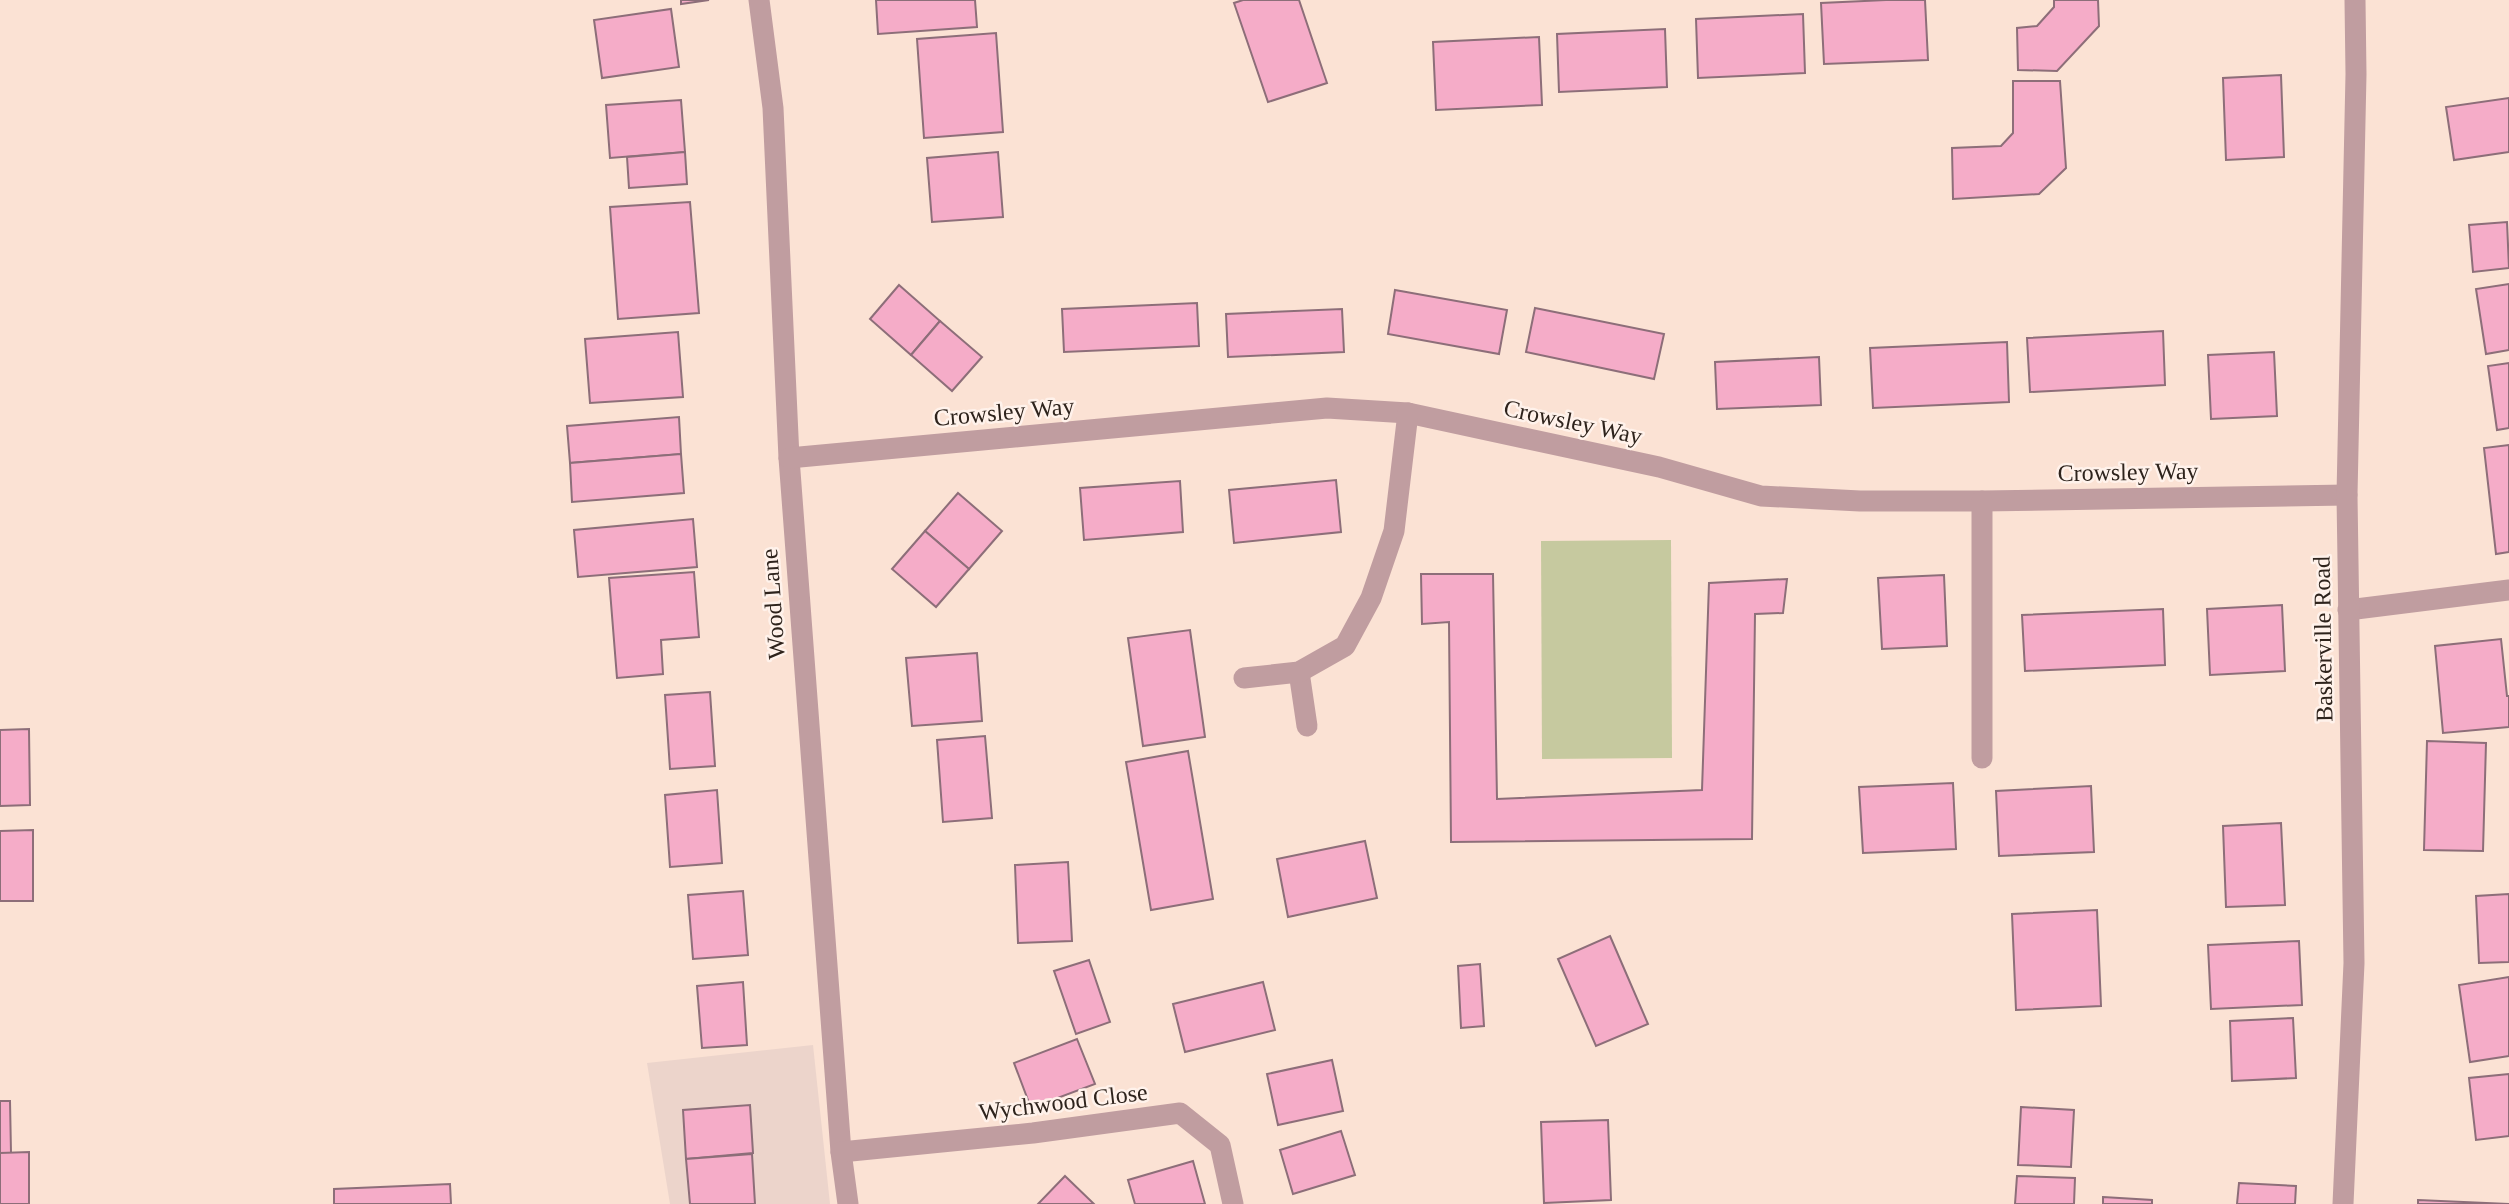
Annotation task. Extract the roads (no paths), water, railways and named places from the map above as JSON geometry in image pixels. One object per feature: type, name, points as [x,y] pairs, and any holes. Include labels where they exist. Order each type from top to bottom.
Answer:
[{"type":"street","name":"Wood Lane","points":[[759,0],[773,108],[789,458],[841,1152],[848,1204]]},
{"type":"street","name":"Baskerville Road","points":[[2343,1204],[2354,963],[2347,495],[2356,74],[2355,0]]},
{"type":"street","name":"Crowsley Way","points":[[789,458],[1327,408],[1408,413],[1659,467],[1760,496],[1860,501],[1982,501],[2347,495]]},
{"type":"street","points":[[1244,678],[1299,672],[1345,646],[1371,597],[1394,531],[1408,413]]},
{"type":"street","points":[[1982,501],[1982,758]]},
{"type":"street","points":[[2348,610],[2509,590]]},
{"type":"street","points":[[1299,672],[1307,726]]},
{"type":"street","name":"Wychwood Close","points":[[841,1152],[1033,1133],[1180,1113],[1220,1145],[1233,1204]]}]
